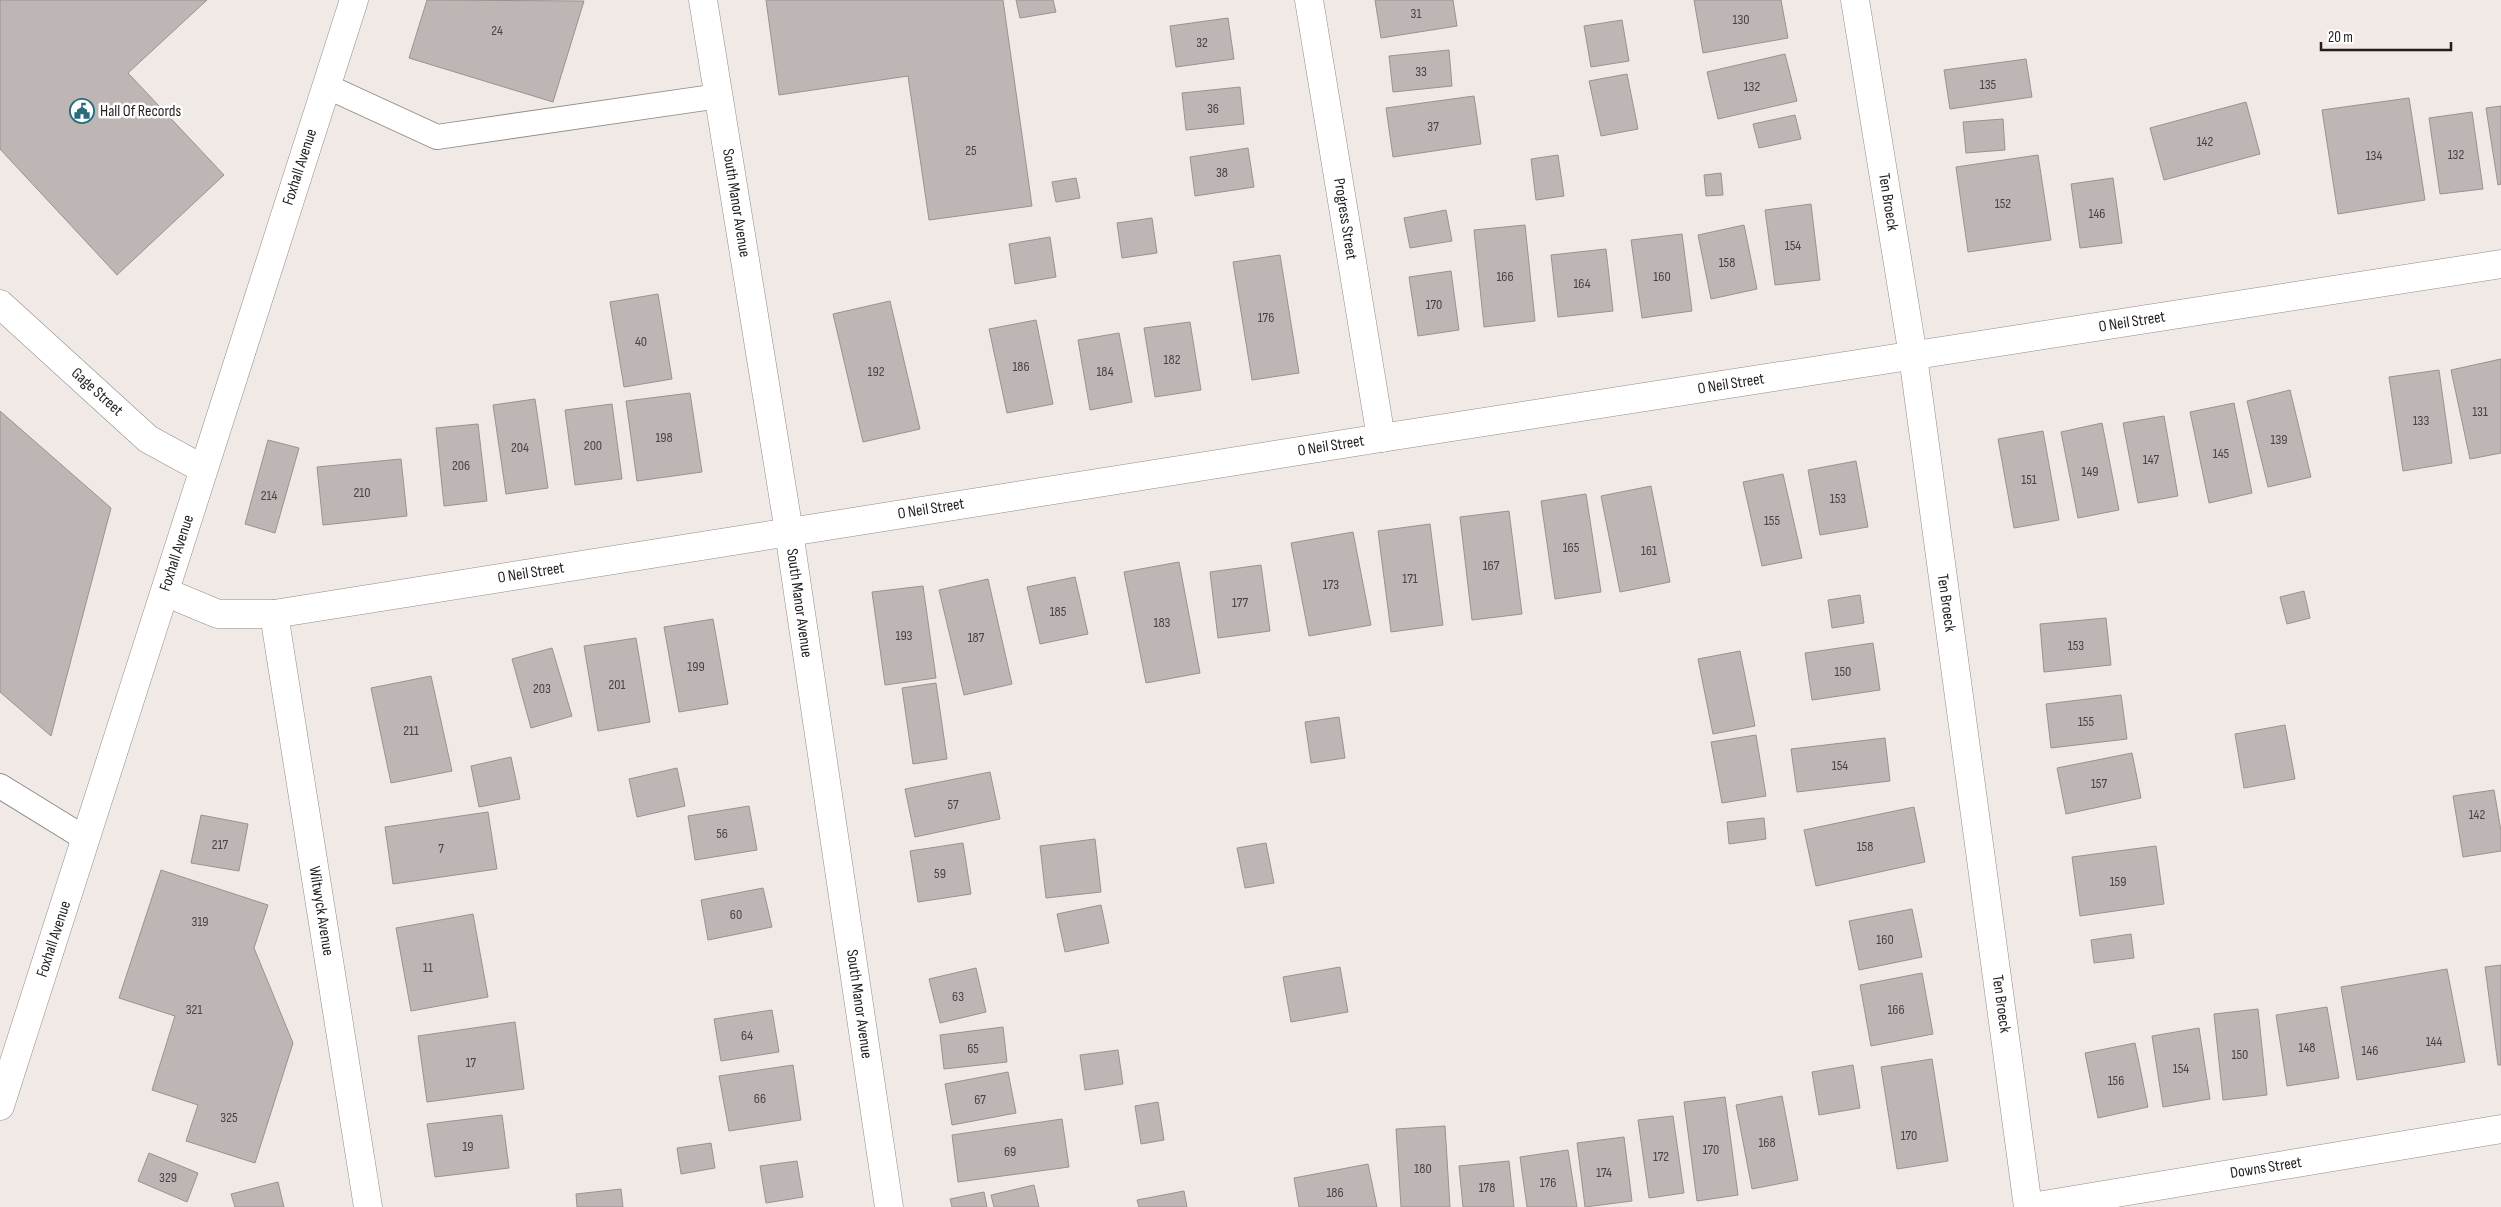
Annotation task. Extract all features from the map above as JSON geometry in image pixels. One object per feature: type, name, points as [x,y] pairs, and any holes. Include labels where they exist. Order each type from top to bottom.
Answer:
[{"type":"street","name":"Foxhall Avenue","points":[[0,1106],[354,0]]},
{"type":"street","name":"South Manor Avenue","points":[[703,0],[789,532],[889,1207]]},
{"type":"street","name":"Progress Street","points":[[1309,0],[1381,438]]},
{"type":"street","name":"Ten Broeck","points":[[1855,0],[1913,356],[2030,1207]]},
{"type":"street","name":"O Neil Street","points":[[165,592],[218,614],[274,614],[1381,438],[2501,264]]},
{"type":"street","name":"Gage Street","points":[[0,304],[148,438],[204,469]]},
{"type":"street","name":"Wiltwyck Avenue","points":[[274,614],[368,1207]]},
{"type":"street","name":"Downs Street","points":[[2030,1207],[2501,1129]]},
{"type":"lane","points":[[326,86],[437,137],[719,96]]},
{"type":"lane","points":[[0,786],[86,840]]},
{"type":"building","name":"Hall Of Records","points":[[0,0],[207,0],[128,73],[224,175],[117,275],[0,149]]},
{"type":"building","points":[[427,0],[584,1],[553,102],[409,58]]},
{"type":"building","points":[[766,0],[1003,0],[1032,206],[929,220],[908,76],[779,95]]},
{"type":"building","points":[[1016,0],[1053,0],[1056,12],[1020,18]]},
{"type":"building","points":[[1375,0],[1453,0],[1457,26],[1381,38]]},
{"type":"building","points":[[1694,0],[1781,0],[1788,38],[1703,53]]},
{"type":"building","points":[[1228,18],[1234,59],[1176,67],[1170,26]]},
{"type":"building","points":[[1622,20],[1629,61],[1591,67],[1584,26]]},
{"type":"building","points":[[1449,50],[1452,86],[1393,92],[1389,56]]},
{"type":"building","points":[[1785,54],[1797,101],[1718,119],[1707,72]]},
{"type":"building","points":[[2026,59],[2032,97],[1950,109],[1944,70]]},
{"type":"building","points":[[1627,74],[1638,129],[1601,136],[1589,81]]},
{"type":"building","points":[[1240,87],[1244,124],[1186,130],[1182,93]]},
{"type":"building","points":[[1474,96],[1481,144],[1393,157],[1386,108]]},
{"type":"building","points":[[2409,98],[2425,200],[2338,214],[2322,110]]},
{"type":"building","points":[[2246,102],[2260,154],[2164,180],[2150,128]]},
{"type":"building","points":[[2501,106],[2501,184],[2498,185],[2486,108]]},
{"type":"building","points":[[2472,112],[2483,189],[2440,194],[2429,118]]},
{"type":"building","points":[[1795,115],[1801,139],[1759,148],[1753,124]]},
{"type":"building","points":[[2003,119],[2005,150],[1966,153],[1963,122]]},
{"type":"building","points":[[1248,148],[1254,187],[1195,196],[1190,157]]},
{"type":"building","points":[[1558,155],[1564,196],[1536,200],[1531,159]]},
{"type":"building","points":[[2038,155],[2051,240],[1968,252],[1956,167]]},
{"type":"building","points":[[1721,173],[1723,195],[1706,196],[1704,175]]},
{"type":"building","points":[[1076,178],[1080,198],[1056,202],[1052,182]]},
{"type":"building","points":[[2113,178],[2122,243],[2080,248],[2071,184]]},
{"type":"building","points":[[1811,204],[1820,280],[1775,285],[1765,210]]},
{"type":"building","points":[[1446,210],[1452,241],[1410,248],[1404,218]]},
{"type":"building","points":[[1152,218],[1157,253],[1122,258],[1117,223]]},
{"type":"building","points":[[1525,225],[1535,321],[1484,327],[1474,230]]},
{"type":"building","points":[[1744,225],[1757,289],[1711,299],[1698,235]]},
{"type":"building","points":[[1682,234],[1692,311],[1642,318],[1631,240]]},
{"type":"building","points":[[1050,237],[1056,277],[1015,284],[1009,244]]},
{"type":"building","points":[[1606,249],[1613,311],[1558,317],[1551,255]]},
{"type":"building","points":[[1280,255],[1299,373],[1252,380],[1233,262]]},
{"type":"building","points":[[1451,271],[1459,330],[1418,336],[1409,277]]},
{"type":"building","points":[[658,294],[672,379],[624,387],[610,302]]},
{"type":"building","points":[[890,301],[920,429],[863,442],[833,314]]},
{"type":"building","points":[[1036,320],[1053,404],[1007,413],[989,329]]},
{"type":"building","points":[[1190,322],[1201,390],[1155,397],[1144,328]]},
{"type":"building","points":[[1119,333],[1132,402],[1090,410],[1078,340]]},
{"type":"building","points":[[2501,359],[2501,453],[2470,459],[2451,370]]},
{"type":"building","points":[[2439,370],[2452,463],[2403,471],[2389,377]]},
{"type":"building","points":[[2290,390],[2311,477],[2268,487],[2247,401]]},
{"type":"building","points":[[690,393],[702,472],[637,481],[626,401]]},
{"type":"building","points":[[535,399],[548,488],[506,494],[493,405]]},
{"type":"building","points":[[2234,403],[2252,493],[2209,503],[2190,412]]},
{"type":"building","points":[[612,404],[622,479],[575,485],[565,410]]},
{"type":"building","points":[[0,411],[111,508],[51,736],[0,692]]},
{"type":"building","points":[[2164,416],[2178,496],[2138,503],[2123,423]]},
{"type":"building","points":[[2102,423],[2119,510],[2078,518],[2061,432]]},
{"type":"building","points":[[478,424],[487,501],[444,506],[436,428]]},
{"type":"building","points":[[2043,431],[2059,520],[2014,528],[1998,439]]},
{"type":"building","points":[[268,440],[299,448],[275,533],[245,524]]},
{"type":"building","points":[[401,459],[407,516],[323,525],[317,467]]},
{"type":"building","points":[[1856,461],[1868,527],[1820,535],[1808,470]]},
{"type":"building","points":[[1783,474],[1802,558],[1762,566],[1743,482]]},
{"type":"building","points":[[1651,486],[1670,582],[1620,592],[1601,496]]},
{"type":"building","points":[[1586,494],[1601,592],[1555,599],[1541,501]]},
{"type":"building","points":[[1509,511],[1522,614],[1472,620],[1460,517]]},
{"type":"building","points":[[1430,524],[1443,625],[1391,632],[1378,531]]},
{"type":"building","points":[[1353,532],[1371,625],[1309,636],[1291,543]]},
{"type":"building","points":[[1179,562],[1200,673],[1146,683],[1124,572]]},
{"type":"building","points":[[1261,565],[1270,631],[1218,638],[1210,572]]},
{"type":"building","points":[[1075,577],[1088,634],[1040,644],[1027,587]]},
{"type":"building","points":[[988,579],[1012,684],[964,695],[939,590]]},
{"type":"building","points":[[923,586],[936,678],[885,685],[872,592]]},
{"type":"building","points":[[2304,591],[2310,618],[2287,624],[2280,597]]},
{"type":"building","points":[[1860,595],[1864,623],[1832,628],[1828,600]]},
{"type":"building","points":[[2106,618],[2111,665],[2044,672],[2040,624]]},
{"type":"building","points":[[713,619],[728,704],[679,712],[664,627]]},
{"type":"building","points":[[636,638],[650,722],[598,731],[584,646]]},
{"type":"building","points":[[1873,643],[1880,690],[1812,700],[1805,653]]},
{"type":"building","points":[[552,648],[572,716],[531,728],[512,659]]},
{"type":"building","points":[[1740,651],[1755,726],[1713,734],[1698,659]]},
{"type":"building","points":[[431,676],[452,771],[391,783],[371,688]]},
{"type":"building","points":[[936,683],[947,759],[913,764],[902,688]]},
{"type":"building","points":[[2121,695],[2127,739],[2051,748],[2046,704]]},
{"type":"building","points":[[1339,717],[1345,758],[1311,763],[1305,722]]},
{"type":"building","points":[[2285,725],[2295,779],[2244,788],[2235,734]]},
{"type":"building","points":[[1756,735],[1766,796],[1722,803],[1711,742]]},
{"type":"building","points":[[1885,738],[1890,781],[1797,792],[1791,749]]},
{"type":"building","points":[[2132,753],[2141,798],[2066,814],[2057,768]]},
{"type":"building","points":[[511,757],[520,799],[479,807],[471,766]]},
{"type":"building","points":[[677,768],[685,806],[637,817],[629,779]]},
{"type":"building","points":[[990,772],[1000,819],[915,837],[905,789]]},
{"type":"building","points":[[2494,790],[2501,831],[2501,851],[2463,857],[2453,796]]},
{"type":"building","points":[[749,806],[757,850],[695,860],[688,816]]},
{"type":"building","points":[[1914,807],[1925,862],[1816,886],[1804,830]]},
{"type":"building","points":[[488,812],[497,869],[393,884],[385,827]]},
{"type":"building","points":[[201,815],[248,824],[239,871],[191,863]]},
{"type":"building","points":[[1764,818],[1766,839],[1729,844],[1727,822]]},
{"type":"building","points":[[1095,839],[1101,892],[1046,898],[1040,846]]},
{"type":"building","points":[[963,843],[971,894],[918,902],[910,851]]},
{"type":"building","points":[[1266,843],[1274,883],[1245,888],[1237,848]]},
{"type":"building","points":[[2156,846],[2164,904],[2080,916],[2072,857]]},
{"type":"building","points":[[161,870],[268,905],[254,948],[293,1043],[255,1163],[186,1141],[198,1105],[152,1090],[175,1016],[119,998]]},
{"type":"building","points":[[763,888],[772,927],[708,940],[701,900]]},
{"type":"building","points":[[1101,905],[1109,943],[1065,952],[1057,914]]},
{"type":"building","points":[[1912,909],[1922,957],[1859,970],[1849,921]]},
{"type":"building","points":[[473,914],[488,997],[411,1011],[396,928]]},
{"type":"building","points":[[2131,934],[2134,958],[2094,963],[2091,940]]},
{"type":"building","points":[[2501,965],[2501,1065],[2498,1065],[2485,967]]},
{"type":"building","points":[[1340,967],[1348,1012],[1291,1022],[1283,977]]},
{"type":"building","points":[[976,968],[986,1012],[940,1023],[929,979]]},
{"type":"building","points":[[2447,969],[2465,1062],[2357,1080],[2341,987]]},
{"type":"building","points":[[1922,973],[1933,1034],[1871,1046],[1860,985]]},
{"type":"building","points":[[2327,1007],[2339,1078],[2287,1086],[2276,1015]]},
{"type":"building","points":[[2258,1009],[2267,1095],[2223,1100],[2214,1014]]},
{"type":"building","points":[[772,1010],[779,1052],[721,1061],[714,1019]]},
{"type":"building","points":[[515,1022],[524,1089],[427,1102],[418,1036]]},
{"type":"building","points":[[1003,1027],[1007,1062],[944,1069],[940,1035]]},
{"type":"building","points":[[2199,1028],[2210,1099],[2163,1107],[2152,1036]]},
{"type":"building","points":[[2135,1043],[2148,1107],[2098,1118],[2085,1053]]},
{"type":"building","points":[[1118,1050],[1123,1084],[1085,1090],[1080,1055]]},
{"type":"building","points":[[1932,1059],[1948,1161],[1897,1169],[1881,1067]]},
{"type":"building","points":[[793,1065],[801,1120],[729,1131],[719,1076]]},
{"type":"building","points":[[1853,1065],[1860,1108],[1819,1115],[1812,1072]]},
{"type":"building","points":[[1008,1072],[1016,1113],[952,1125],[945,1084]]},
{"type":"building","points":[[1782,1096],[1798,1180],[1752,1189],[1736,1105]]},
{"type":"building","points":[[1725,1097],[1738,1195],[1697,1201],[1684,1102]]},
{"type":"building","points":[[1158,1102],[1164,1140],[1141,1144],[1135,1106]]},
{"type":"building","points":[[502,1115],[509,1168],[435,1177],[427,1124]]},
{"type":"building","points":[[1673,1116],[1684,1193],[1649,1198],[1638,1120]]},
{"type":"building","points":[[1062,1119],[1069,1167],[958,1182],[952,1135]]},
{"type":"building","points":[[1445,1126],[1450,1207],[1401,1207],[1396,1129]]},
{"type":"building","points":[[1624,1137],[1632,1201],[1585,1207],[1577,1143]]},
{"type":"building","points":[[711,1143],[715,1168],[681,1174],[677,1148]]},
{"type":"building","points":[[1568,1150],[1577,1207],[1527,1207],[1520,1157]]},
{"type":"building","points":[[149,1153],[198,1173],[187,1202],[138,1181]]},
{"type":"building","points":[[797,1161],[803,1197],[766,1203],[760,1166]]},
{"type":"building","points":[[1509,1161],[1514,1207],[1463,1207],[1459,1166]]},
{"type":"building","points":[[1368,1164],[1377,1207],[1299,1207],[1294,1178]]},
{"type":"building","points":[[278,1182],[284,1207],[235,1207],[231,1194]]},
{"type":"building","points":[[1034,1185],[1039,1207],[994,1207],[991,1195]]},
{"type":"building","points":[[621,1189],[623,1207],[577,1207],[576,1194]]},
{"type":"building","points":[[1184,1191],[1187,1207],[1139,1207],[1137,1200]]},
{"type":"building","points":[[984,1192],[987,1207],[952,1207],[950,1199]]},
{"type":"place","name":"Hall Of Records","points":[[82,111]]}]
